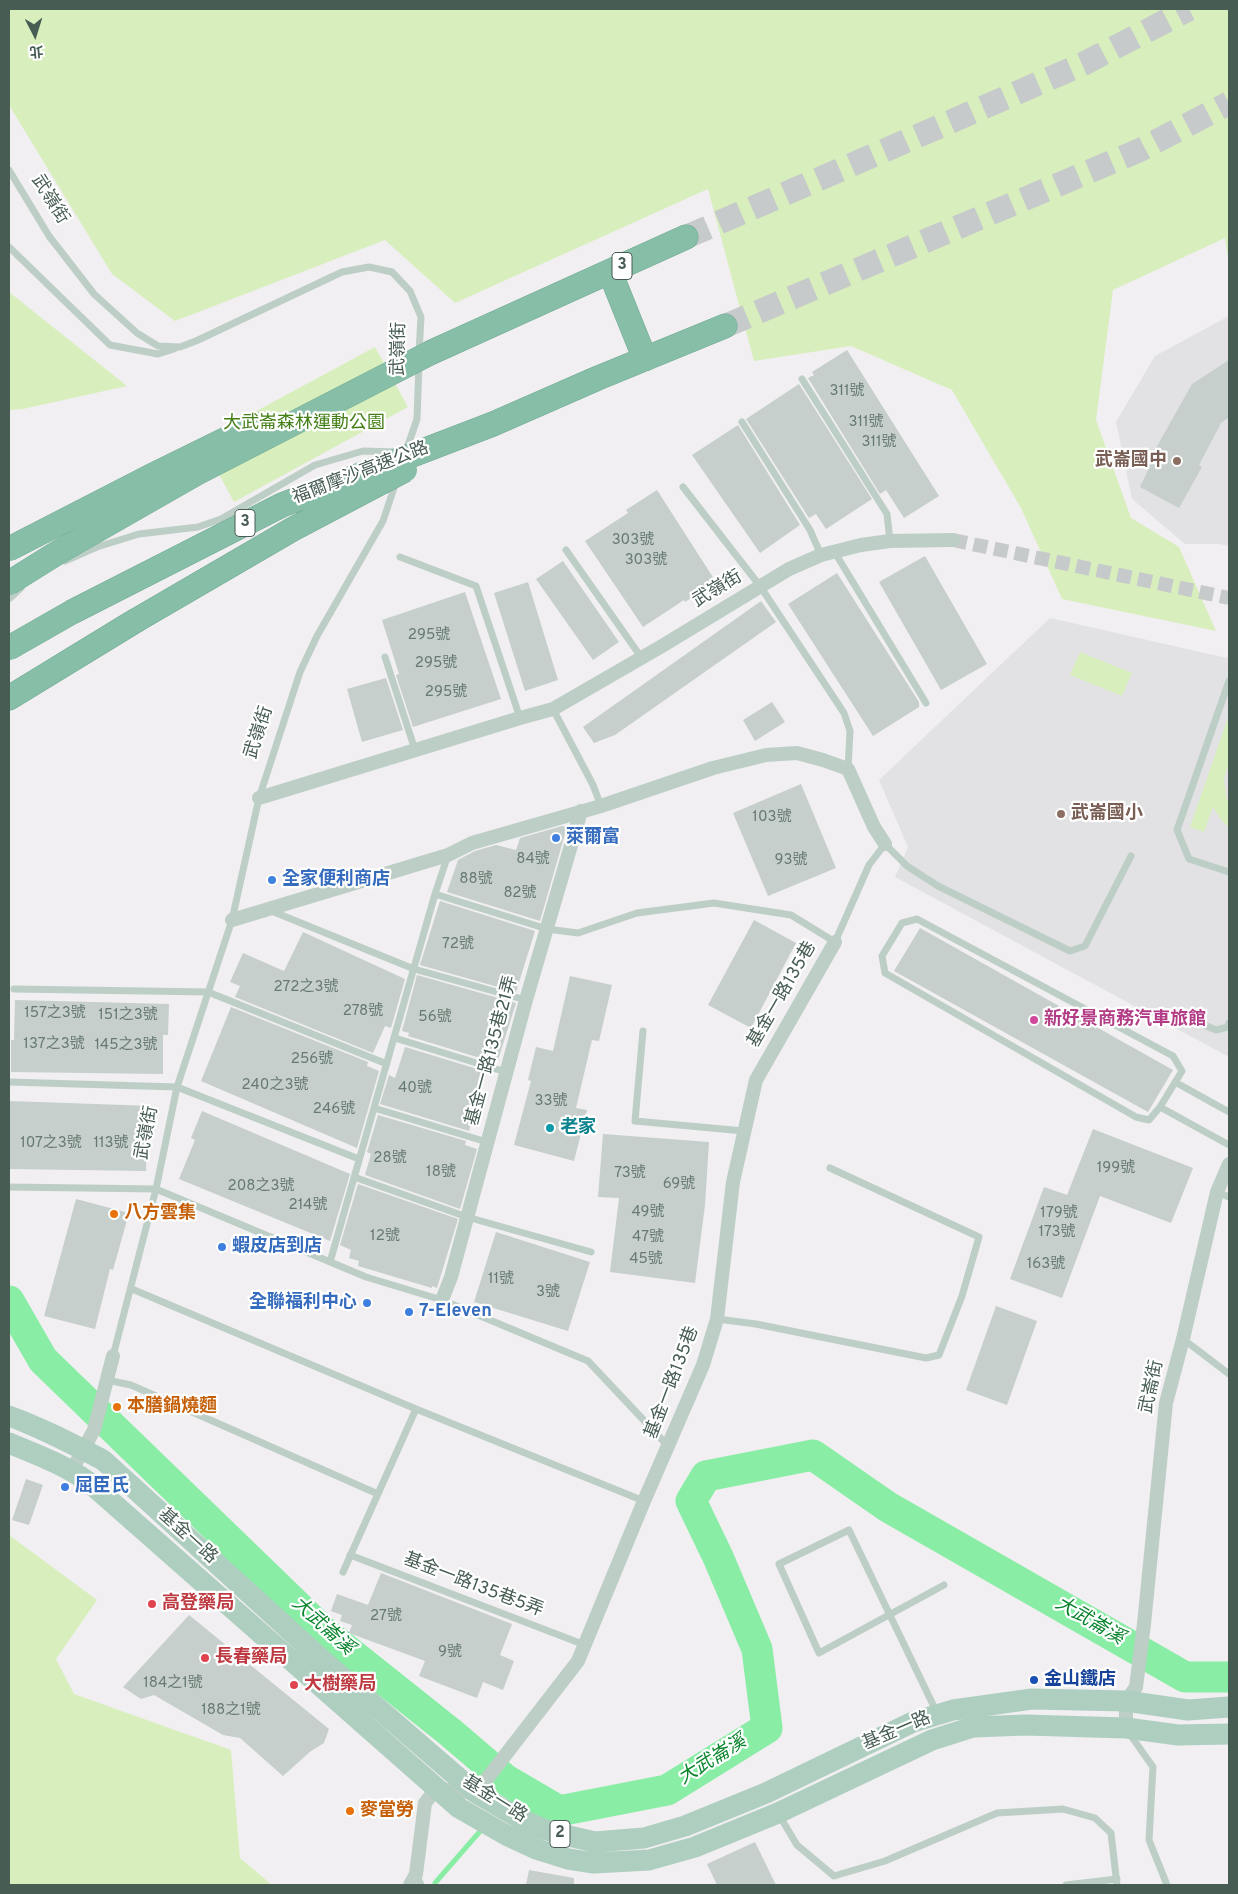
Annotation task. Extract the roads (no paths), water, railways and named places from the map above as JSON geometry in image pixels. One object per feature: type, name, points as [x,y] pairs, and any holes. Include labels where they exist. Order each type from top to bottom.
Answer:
[{"type":"highway","name":"3","points":[[20,582],[57,553],[197,473],[432,352],[686,236]]},
{"type":"highway","points":[[610,272],[645,359]]},
{"type":"highway","name":"福爾摩沙高速公路","points":[[9,648],[72,612],[282,505],[493,424],[598,378],[725,326]]},
{"type":"highway","points":[[9,549],[152,474],[276,415],[432,352]]},
{"type":"highway","points":[[9,691],[293,529],[493,424]]},
{"type":"highway","points":[[9,698],[134,621]]},
{"type":"main road","name":"基金一路","points":[[9,1416],[34,1425],[103,1460],[329,1666],[519,1818],[543,1829],[569,1836],[595,1842],[644,1838],[685,1826],[766,1793],[913,1722],[937,1714],[1032,1698],[1131,1694],[1188,1710],[1229,1707]]},
{"type":"main road","name":"基金一路","points":[[9,1443],[72,1470],[90,1483],[459,1808],[506,1835],[536,1849],[568,1859],[594,1863],[649,1860],[695,1847],[778,1813],[932,1740],[973,1727],[1126,1728],[1178,1735],[1229,1734]]},
{"type":"street","name":"武嶺街","points":[[259,798],[553,709],[789,569],[828,553],[890,541],[953,540]]},
{"type":"street","points":[[232,920],[448,855],[472,843],[582,812],[713,768],[766,755],[797,753],[848,769],[874,827],[886,844]]},
{"type":"street","name":"基金一路135巷21弄","points":[[442,1300],[451,1277],[526,1000],[582,812]]},
{"type":"street","name":"基金一路135巷","points":[[481,1786],[578,1661],[703,1365],[717,1319],[733,1182],[756,1080],[835,942]]},
{"type":"street","name":"武崙街","points":[[1126,1728],[1144,1624],[1166,1403],[1223,1194],[1229,1164]]},
{"type":"street","points":[[72,1470],[94,1430],[113,1356]]},
{"type":"street","points":[[416,1881],[425,1803],[436,1789],[481,1786]]},
{"type":"lane","name":"武嶺街","points":[[9,170],[49,236],[94,294],[137,333],[158,346],[180,347],[342,272],[369,268],[392,272],[410,291],[421,317],[417,419],[383,521],[317,636],[300,672],[259,798],[232,920],[177,1087],[156,1189],[132,1289],[113,1356]]},
{"type":"lane","points":[[9,247],[110,345],[158,354],[180,347]]},
{"type":"lane","points":[[802,379],[888,514],[890,541]]},
{"type":"lane","points":[[742,422],[810,530],[828,553],[926,703]]},
{"type":"lane","points":[[62,563],[97,547],[139,534],[198,526],[221,519],[315,465],[363,452],[406,453]]},
{"type":"lane","points":[[683,487],[760,586],[844,713],[850,731],[848,769]]},
{"type":"lane","points":[[566,550],[642,657]]},
{"type":"lane","points":[[400,557],[476,586],[520,718]]},
{"type":"lane","points":[[9,599],[16,591],[20,582]]},
{"type":"lane","points":[[385,657],[415,750]]},
{"type":"lane","points":[[1229,681],[1177,830],[1189,859],[1229,872]]},
{"type":"lane","points":[[553,709],[593,786],[601,806]]},
{"type":"lane","points":[[435,894],[547,929],[578,933],[637,913],[714,903],[791,915],[835,942],[869,865],[886,844],[907,866],[938,886],[1070,951],[1085,946],[1132,856]]},
{"type":"lane","points":[[330,1262],[435,894],[448,855]]},
{"type":"lane","points":[[268,909],[414,969],[526,1000]]},
{"type":"lane","points":[[917,919],[1172,1056],[1182,1071],[1175,1082],[1160,1108],[1149,1120],[1136,1116],[884,973],[882,956],[902,923],[917,919]]},
{"type":"lane","points":[[14,989],[208,992],[387,1064]]},
{"type":"lane","points":[[1181,1015],[1216,1030],[1228,1027],[1229,1023]]},
{"type":"lane","points":[[643,1031],[635,1121],[744,1131]]},
{"type":"lane","points":[[395,1038],[506,1072]]},
{"type":"lane","points":[[9,1082],[177,1087],[359,1160]]},
{"type":"lane","points":[[1175,1082],[1229,1112]]},
{"type":"lane","points":[[374,1108],[487,1142]]},
{"type":"lane","points":[[1160,1108],[1229,1145]]},
{"type":"lane","points":[[717,1319],[756,1324],[926,1358],[939,1355],[962,1296],[979,1237],[830,1168]]},
{"type":"lane","points":[[354,1177],[467,1217],[590,1252]]},
{"type":"lane","points":[[9,1187],[156,1189],[366,1277],[442,1300],[588,1361],[668,1447]]},
{"type":"lane","points":[[132,1289],[416,1409],[644,1501]]},
{"type":"lane","points":[[1184,1340],[1229,1374]]},
{"type":"lane","points":[[107,1380],[131,1385],[378,1494]]},
{"type":"lane","points":[[343,1572],[416,1409]]},
{"type":"lane","points":[[937,1714],[890,1615],[848,1530],[779,1564],[819,1652],[890,1615],[944,1585]]},
{"type":"lane","name":"基金一路135巷5弄","points":[[350,1555],[585,1645]]},
{"type":"lane","points":[[1126,1728],[1153,1767],[1149,1840],[1167,1885]]},
{"type":"lane","points":[[778,1813],[797,1845],[834,1876],[884,1861],[997,1813],[1063,1809],[1095,1818],[1111,1833],[1117,1882],[1066,1885]]},
{"type":"waterway","name":"大武崙溪","points":[[9,1301],[43,1360],[323,1631],[451,1733],[506,1780],[559,1811],[667,1790],[767,1728],[757,1649],[718,1557],[691,1501],[706,1476],[813,1455],[888,1507],[1185,1677],[1229,1677]]},
{"type":"waterway","points":[[510,1801],[522,1790]]},
{"type":"waterway","points":[[435,1883],[482,1829]]},
{"type":"tunnel","points":[[686,237],[1083,64],[1189,9]]},
{"type":"tunnel","points":[[725,326],[1140,150],[1229,103]]},
{"type":"tunnel","points":[[953,540],[1229,598]]},
{"type":"place","name":"武崙國中","points":[[1177,461]]},
{"type":"place","name":"武崙國小","points":[[1061,814]]},
{"type":"place","name":"萊爾富","points":[[556,838]]},
{"type":"place","name":"全家便利商店","points":[[272,880]]},
{"type":"place","name":"新好景商務汽車旅館","points":[[1034,1020]]},
{"type":"place","name":"老家","points":[[550,1128]]},
{"type":"place","name":"八方雲集","points":[[114,1214]]},
{"type":"place","name":"蝦皮店到店","points":[[222,1247]]},
{"type":"place","name":"全聯福利中心","points":[[367,1303]]},
{"type":"place","name":"7-Eleven","points":[[409,1312]]},
{"type":"place","name":"本膳鍋燒麵","points":[[117,1407]]},
{"type":"place","name":"屈臣氏","points":[[65,1487]]},
{"type":"place","name":"高登藥局","points":[[152,1604]]},
{"type":"place","name":"長春藥局","points":[[205,1658]]},
{"type":"place","name":"金山鐵店","points":[[1034,1680]]},
{"type":"place","name":"大樹藥局","points":[[294,1685]]},
{"type":"place","name":"麥當勞","points":[[350,1811]]},
{"type":"park label","name":"大武崙森林運動公園","points":[[304,424]]}]
